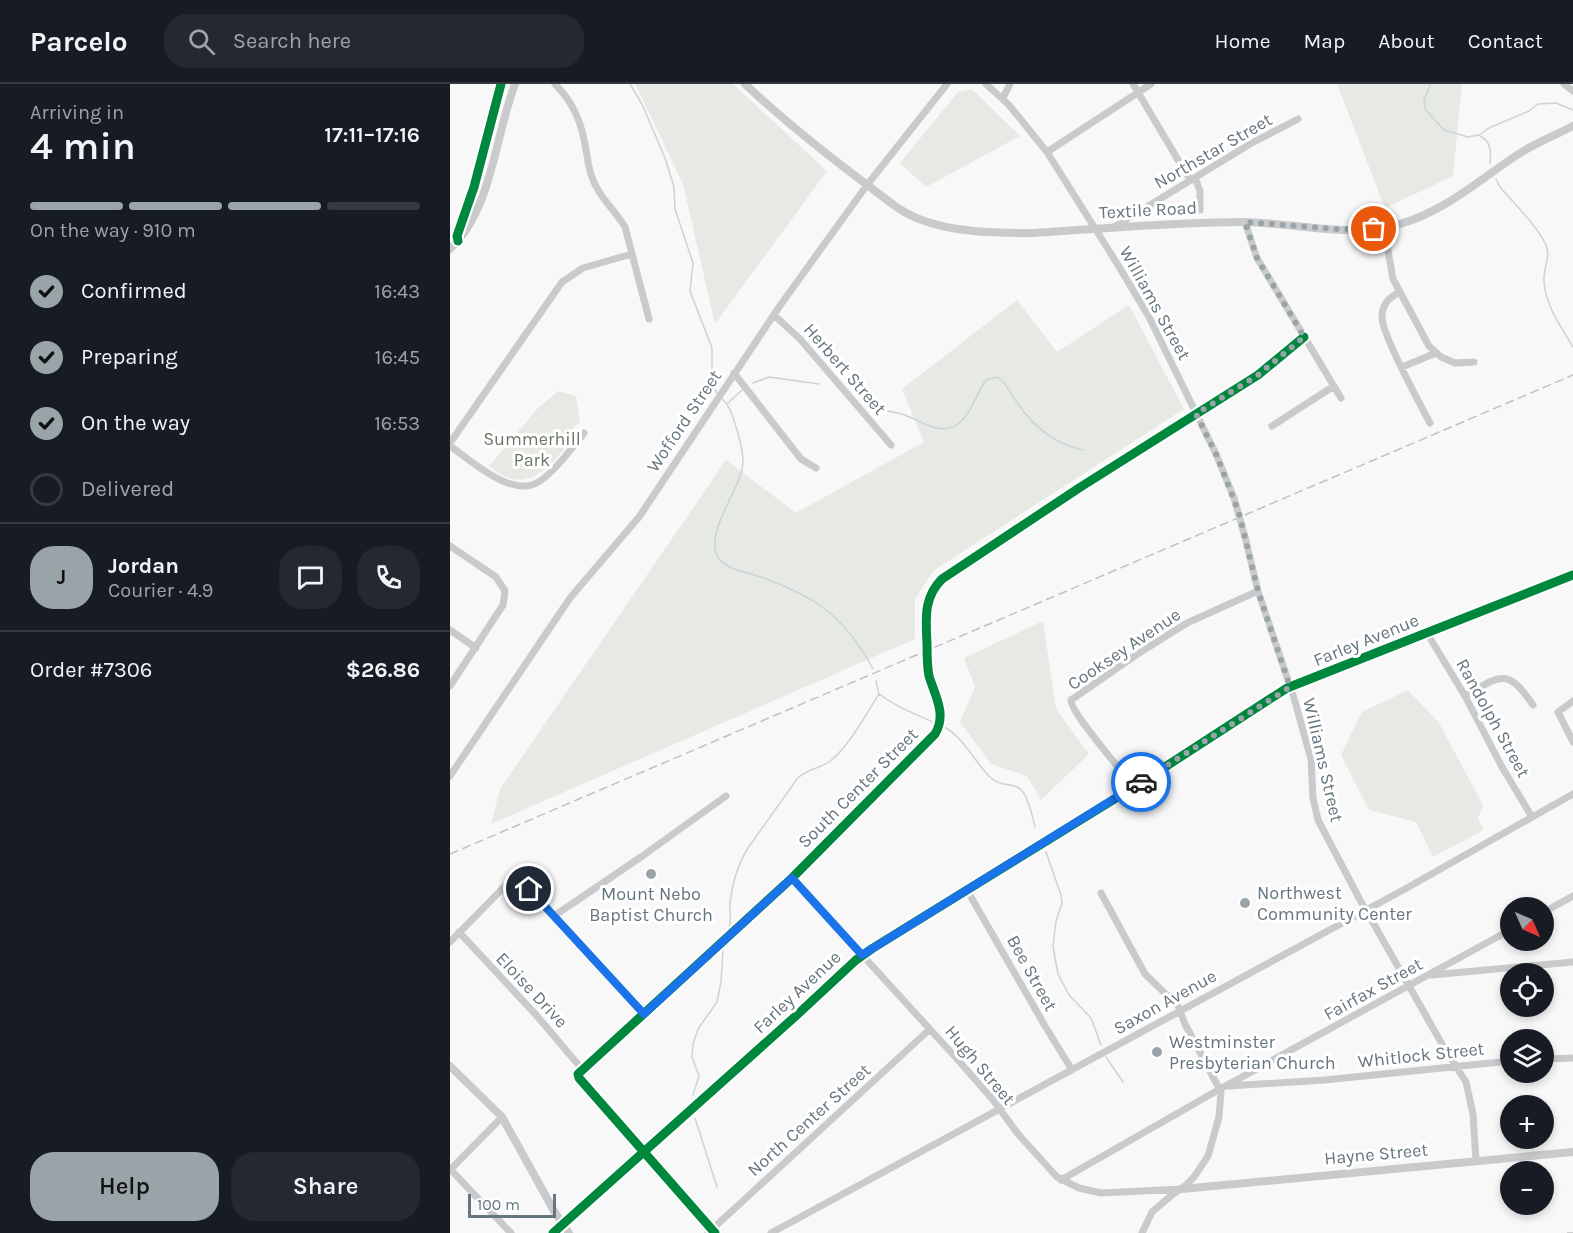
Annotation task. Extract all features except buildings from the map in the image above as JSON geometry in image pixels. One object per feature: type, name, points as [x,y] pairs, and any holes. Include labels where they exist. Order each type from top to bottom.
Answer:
[{"type":"street","points":[[450,249],[467,231],[478,211],[515,84]]},
{"type":"street","points":[[555,84],[578,117],[591,176],[625,227],[649,319]]},
{"type":"street","name":"Textile Road","points":[[745,84],[801,134],[867,185],[914,217],[939,225],[1017,233],[1245,222],[1336,229],[1384,228],[1439,208],[1476,186],[1528,148],[1573,126]]},
{"type":"street","name":"Wofford Street","points":[[450,776],[558,615],[585,579],[639,516],[774,315],[867,185],[947,84]]},
{"type":"street","name":"Williams Street","points":[[986,84],[1003,98],[1047,152],[1096,230],[1149,317],[1216,454],[1234,498],[1258,591],[1290,687],[1312,765],[1313,798],[1318,820],[1366,910],[1466,1082],[1471,1098],[1476,1161]]},
{"type":"street","points":[[1003,98],[1010,84]]},
{"type":"street","points":[[1133,84],[1200,191],[1200,210]]},
{"type":"street","points":[[1047,152],[1150,84]]},
{"type":"street","points":[[1564,84],[1573,92]]},
{"type":"street","name":"Northstar Street","points":[[1112,229],[1250,144],[1298,119]]},
{"type":"street","points":[[1245,222],[1257,258],[1341,398]]},
{"type":"street","points":[[1384,228],[1391,272],[1418,328],[1436,353],[1455,363],[1474,362]]},
{"type":"street","points":[[584,433],[549,474],[538,482],[525,486],[511,485],[498,479],[450,444],[562,282],[588,265],[632,254]]},
{"type":"street","points":[[1399,292],[1388,299],[1382,323],[1430,423]]},
{"type":"street","name":"Herbert Street","points":[[774,315],[800,339],[891,445]]},
{"type":"street","points":[[927,644],[927,604],[931,593],[942,579],[1258,375],[1304,337]]},
{"type":"street","points":[[1402,367],[1436,353]]},
{"type":"street","points":[[734,373],[801,459],[816,468]]},
{"type":"street","points":[[1272,426],[1334,386]]},
{"type":"street","points":[[450,546],[496,577],[505,591],[503,605],[450,686]]},
{"type":"street","name":"Farley Avenue","points":[[553,1233],[862,955],[1134,787],[1290,687],[1573,575]]},
{"type":"street","name":"Cooksey Avenue","points":[[1134,787],[1071,706],[1071,700],[1187,623],[1258,591]]},
{"type":"street","points":[[450,630],[476,648]]},
{"type":"street","name":"Randolph Street","points":[[1427,633],[1532,817]]},
{"type":"street","name":"South Center Street","points":[[582,1069],[792,878],[935,734],[940,725],[941,712],[930,676],[927,656]]},
{"type":"street","points":[[1465,696],[1497,678],[1509,679],[1520,686],[1533,705]]},
{"type":"street","points":[[1573,701],[1558,712],[1573,742]]},
{"type":"street","name":"Saxon Avenue","points":[[771,1233],[1366,910],[1573,794]]},
{"type":"street","points":[[554,916],[726,796]]},
{"type":"street","points":[[450,942],[516,875],[644,1014]]},
{"type":"street","name":"Hugh Street","points":[[792,878],[930,1029],[1000,1110],[1030,1149],[1061,1180],[1079,1188],[1101,1192],[1182,1188]]},
{"type":"street","name":"Bee Street","points":[[967,890],[1072,1070]]},
{"type":"street","points":[[1101,893],[1145,974],[1176,1004],[1223,1087],[1212,1147],[1201,1167],[1182,1188],[1152,1212],[1142,1233]]},
{"type":"street","points":[[1554,906],[1573,896]]},
{"type":"street","name":"Eloise Drive","points":[[459,933],[544,1024],[582,1069]]},
{"type":"street","name":"Fairfax Street","points":[[1061,1180],[1223,1087],[1500,935]]},
{"type":"street","points":[[1428,975],[1573,962]]},
{"type":"street","name":"North Center Street","points":[[712,1232],[930,1029]]},
{"type":"street","points":[[1554,1059],[1573,1058]]},
{"type":"street","name":"Whitlock Street","points":[[1223,1087],[1500,1062]]},
{"type":"street","points":[[450,1066],[502,1117],[562,1225],[569,1233]]},
{"type":"street","points":[[582,1069],[578,1074],[579,1078],[712,1232]]},
{"type":"street","points":[[502,1117],[450,1169],[511,1233]]},
{"type":"street","name":"Hayne Street","points":[[1182,1188],[1573,1152]]},
{"type":"green space","points":[[635,84],[733,84],[827,171],[715,324],[683,184]]},
{"type":"green space","points":[[1337,84],[1462,84],[1453,176],[1385,208]]},
{"type":"green space","points":[[972,89],[1020,136],[926,187],[900,163],[958,92]]},
{"type":"green space","points":[[1017,300],[1057,352],[1129,305],[1184,409],[934,570],[915,599],[915,639],[491,824],[500,789],[726,460],[796,513],[924,442],[902,389]]},
{"type":"green space","name":"Summerhill Park","points":[[558,391],[576,396],[580,422],[573,428],[566,446],[554,461],[540,473],[523,479],[504,476],[489,466],[538,408]]},
{"type":"green space","points":[[1043,621],[1056,709],[1089,754],[1041,800],[1027,776],[991,764],[960,722],[975,687],[964,658]]},
{"type":"green space","points":[[1408,690],[1439,723],[1483,805],[1478,819],[1484,830],[1433,857],[1416,822],[1369,810],[1341,755],[1362,712]]},
{"type":"waterway","points":[[630,84],[642,104],[665,158],[674,187],[675,209],[693,263],[690,291],[712,348],[712,384],[718,394]]},
{"type":"waterway","points":[[1431,84],[1424,100],[1425,109],[1444,130],[1468,137],[1479,135],[1489,128],[1529,111],[1538,104],[1556,103],[1573,110]]},
{"type":"waterway","points":[[1480,136],[1489,145],[1490,164]]},
{"type":"waterway","points":[[1496,179],[1500,187],[1537,230],[1546,245],[1548,254],[1544,281],[1547,299],[1554,316],[1573,347]]},
{"type":"waterway","points":[[753,383],[769,377],[819,384]]},
{"type":"waterway","points":[[858,393],[884,410],[904,415],[933,427],[946,429],[953,427],[963,419],[986,380],[998,377],[1038,427],[1063,444],[1083,450]]},
{"type":"waterway","points":[[728,403],[742,390]]},
{"type":"waterway","points":[[721,398],[733,417],[743,462],[737,484],[720,520],[715,542],[717,555],[731,568],[780,585],[821,606],[851,634],[873,669]]},
{"type":"waterway","points":[[876,681],[879,694],[885,699],[935,723]]},
{"type":"waterway","points":[[729,928],[734,882],[748,848],[797,779],[804,773],[829,762],[843,748],[879,694]]},
{"type":"waterway","points":[[944,727],[957,736],[991,778],[1023,792],[1035,827]]},
{"type":"waterway","points":[[1046,852],[1062,903],[1056,921],[1053,947],[1058,974],[1069,995],[1091,1018],[1101,1045]]},
{"type":"waterway","points":[[693,1095],[699,1076],[692,1057],[693,1044],[698,1029],[717,1002],[723,951]]},
{"type":"waterway","points":[[1106,1057],[1123,1082]]},
{"type":"waterway","points":[[695,1118],[717,1187]]},
{"type":"railway","points":[[450,854],[1573,375]]},
{"type":"railway","points":[[1567,1233],[1573,1233]]},
{"type":"cycle path","points":[[458,241],[457,236],[474,187],[501,84]]},
{"type":"cycle path","points":[[715,1233],[579,1078],[578,1074],[792,878],[935,734],[940,712],[928,672],[926,617],[929,601],[942,579],[1079,488],[1258,375],[1304,337]]},
{"type":"cycle path","points":[[553,1233],[856,960],[873,948],[1134,787],[1287,688],[1573,575]]},
{"type":"way so far","points":[[1141,782],[1290,687],[1258,591],[1239,513],[1216,454],[1196,414],[1258,375],[1304,337],[1251,247],[1245,222],[1336,229],[1374,229]]},
{"type":"place","name":"Mount Nebo Baptist Church","points":[[651,874]]},
{"type":"place","name":"Northwest Community Center","points":[[1245,903]]},
{"type":"place","name":"Westminster Presbyterian Church","points":[[1157,1052]]},
{"type":"route","points":[[529,889],[644,1014],[792,878],[862,955],[1141,782]]}]
